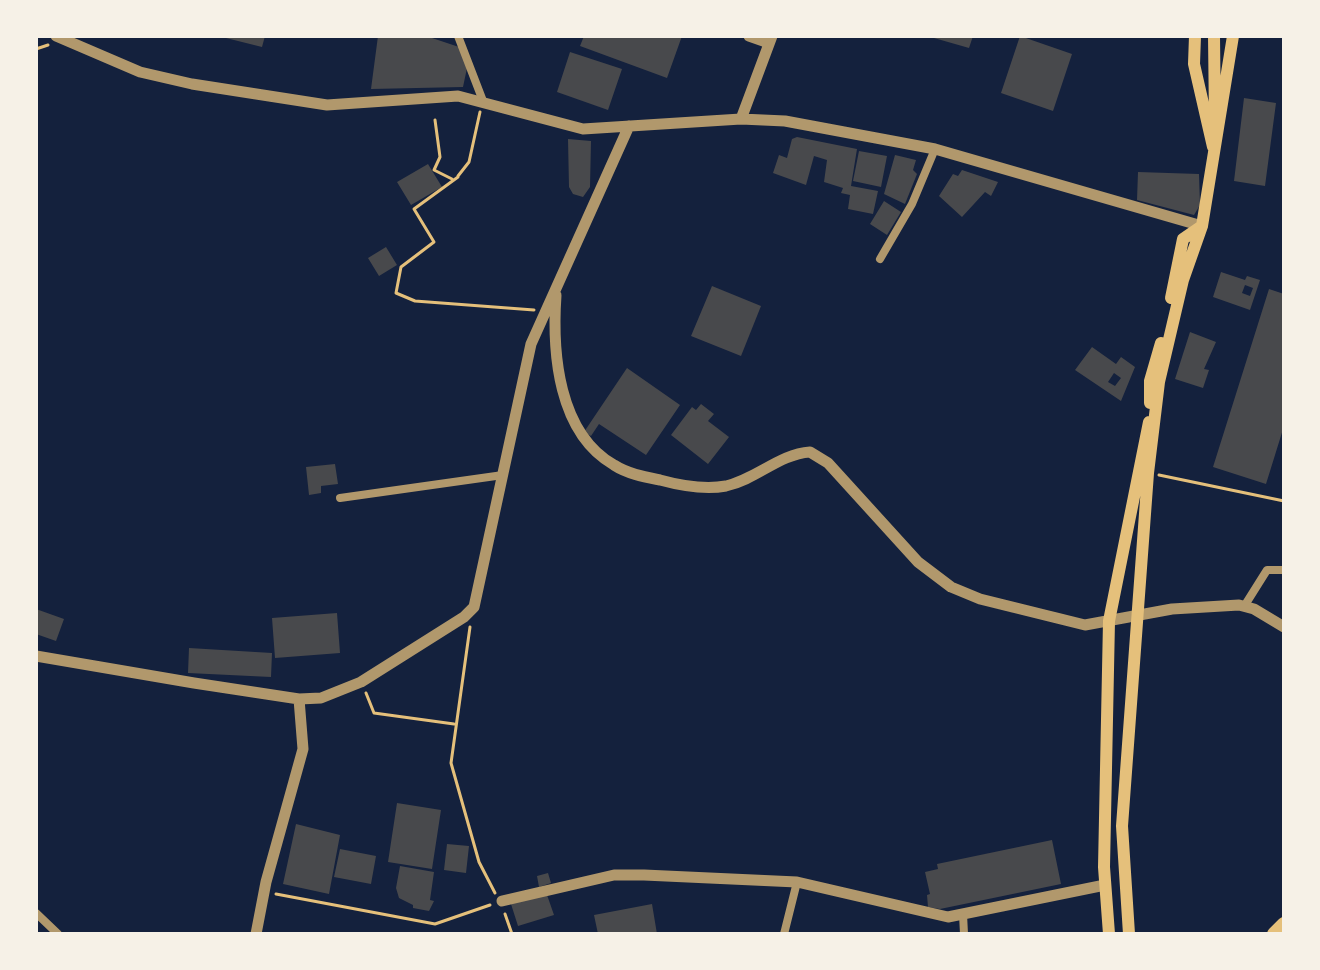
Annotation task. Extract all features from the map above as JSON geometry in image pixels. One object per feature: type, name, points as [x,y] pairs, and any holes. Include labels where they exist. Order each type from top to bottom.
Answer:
[{"type":"main road","points":[[1195,36],[1194,64],[1215,156]]},
{"type":"main road","points":[[1214,36],[1215,156]]},
{"type":"main road","points":[[1129,934],[1122,826],[1135,615],[1148,473],[1159,382],[1183,280],[1202,226],[1233,36]]},
{"type":"main road","points":[[1109,934],[1105,885],[1109,621],[1151,414],[1152,371],[1183,239],[1202,226]]},
{"type":"main road","points":[[1274,934],[1284,924]]},
{"type":"street","points":[[56,36],[140,72],[327,105],[446,96],[483,101],[573,128],[741,119],[785,121],[935,149],[1202,226]]},
{"type":"street","points":[[458,36],[483,101]]},
{"type":"street","points":[[741,119],[771,40],[749,36]]},
{"type":"street","points":[[36,656],[299,699],[321,698],[361,682],[412,652],[474,607],[526,361],[629,126]]},
{"type":"street","points":[[880,259],[912,204],[935,149]]},
{"type":"street","points":[[557,285],[558,356],[567,404],[583,436],[611,464],[683,486],[716,488],[754,477],[787,457],[810,452],[828,463],[918,562],[951,587],[980,599],[1077,624],[1135,615],[1245,605],[1284,627]]},
{"type":"street","points":[[340,498],[503,475]]},
{"type":"street","points":[[1245,605],[1267,570],[1284,570]]},
{"type":"street","points":[[256,934],[264,892],[303,749],[299,699]]},
{"type":"street","points":[[502,901],[541,890],[623,875],[797,882],[933,915],[963,914],[1105,885]]},
{"type":"street","points":[[784,934],[797,882]]},
{"type":"street","points":[[36,913],[58,934]]},
{"type":"street","points":[[963,914],[964,934]]},
{"type":"path","points":[[483,101],[469,162],[458,177],[414,209],[434,242],[401,267],[396,293],[415,301],[546,310]]},
{"type":"path","points":[[435,120],[440,157],[434,170],[448,180],[458,177]]},
{"type":"path","points":[[1148,473],[1284,501]]},
{"type":"path","points":[[474,607],[450,750],[453,778],[479,862],[492,891],[502,901],[512,934]]},
{"type":"path","points":[[361,682],[374,713],[454,724]]},
{"type":"path","points":[[264,892],[435,924],[502,901]]},
{"type":"building","points":[[218,36],[265,36],[262,47]]},
{"type":"building","points":[[378,36],[426,36],[459,47],[467,68],[463,87],[371,89]]},
{"type":"building","points":[[584,36],[682,36],[667,78],[580,46]]},
{"type":"building","points":[[927,36],[973,36],[969,48]]},
{"type":"building","points":[[1020,36],[1072,54],[1053,111],[1001,93]]},
{"type":"building","points":[[570,52],[622,69],[608,110],[557,92]]},
{"type":"building","points":[[1244,98],[1276,103],[1265,186],[1234,181]]},
{"type":"building","points":[[797,137],[857,149],[851,186],[878,191],[873,214],[848,209],[850,195],[841,193],[843,188],[824,182],[827,160],[814,156],[806,185],[773,173],[779,155],[787,158],[792,139]]},
{"type":"building","points":[[568,139],[591,141],[590,187],[583,197],[573,194],[569,187]]},
{"type":"building","points":[[859,151],[887,156],[881,187],[853,181]]},
{"type":"building","points":[[895,155],[916,160],[913,170],[917,174],[905,204],[884,194]]},
{"type":"building","points":[[428,164],[442,187],[411,205],[397,182]]},
{"type":"building","points":[[962,170],[998,182],[991,196],[985,192],[962,217],[939,196],[953,174],[958,176]]},
{"type":"building","points":[[1138,172],[1199,174],[1200,205],[1194,215],[1137,200]]},
{"type":"building","points":[[884,201],[901,212],[887,235],[870,224]]},
{"type":"building","points":[[386,247],[397,265],[379,276],[368,258]]},
{"type":"building","points":[[1221,272],[1245,280],[1247,276],[1260,280],[1250,310],[1213,297]],"holes":[[[1245,285],[1253,288],[1250,296],[1242,293]]]},
{"type":"building","points":[[712,286],[761,306],[741,356],[691,336]]},
{"type":"building","points":[[1269,289],[1284,294],[1284,426],[1266,484],[1213,467]]},
{"type":"building","points":[[1190,332],[1216,342],[1204,369],[1209,370],[1203,388],[1175,379]]},
{"type":"building","points":[[1092,347],[1116,364],[1121,357],[1135,367],[1121,401],[1075,370]],"holes":[[[1114,373],[1121,378],[1115,386],[1108,382]]]},
{"type":"building","points":[[627,368],[680,405],[646,455],[599,424],[591,436],[584,432]]},
{"type":"building","points":[[701,404],[714,414],[708,421],[729,437],[708,464],[671,435],[692,407],[696,410]]},
{"type":"building","points":[[335,464],[338,484],[321,486],[321,493],[309,495],[306,467]]},
{"type":"building","points":[[36,609],[64,619],[56,641],[36,634]]},
{"type":"building","points":[[337,613],[340,653],[275,658],[272,618]]},
{"type":"building","points":[[189,648],[272,653],[271,677],[188,673]]},
{"type":"building","points":[[397,803],[441,810],[432,869],[388,862]]},
{"type":"building","points":[[296,824],[340,835],[329,894],[283,884]]},
{"type":"building","points":[[1052,840],[1061,884],[940,909],[928,907],[927,895],[930,894],[925,872],[938,869],[937,864]]},
{"type":"building","points":[[447,844],[469,846],[466,873],[444,870]]},
{"type":"building","points":[[340,849],[376,856],[371,884],[334,877]]},
{"type":"building","points":[[400,866],[434,872],[430,900],[434,901],[429,911],[413,908],[413,905],[399,898],[396,888]]},
{"type":"building","points":[[548,873],[551,883],[539,887],[537,876]]},
{"type":"building","points":[[546,892],[554,915],[518,926],[511,904]]},
{"type":"building","points":[[652,904],[657,934],[598,934],[594,915]]}]
